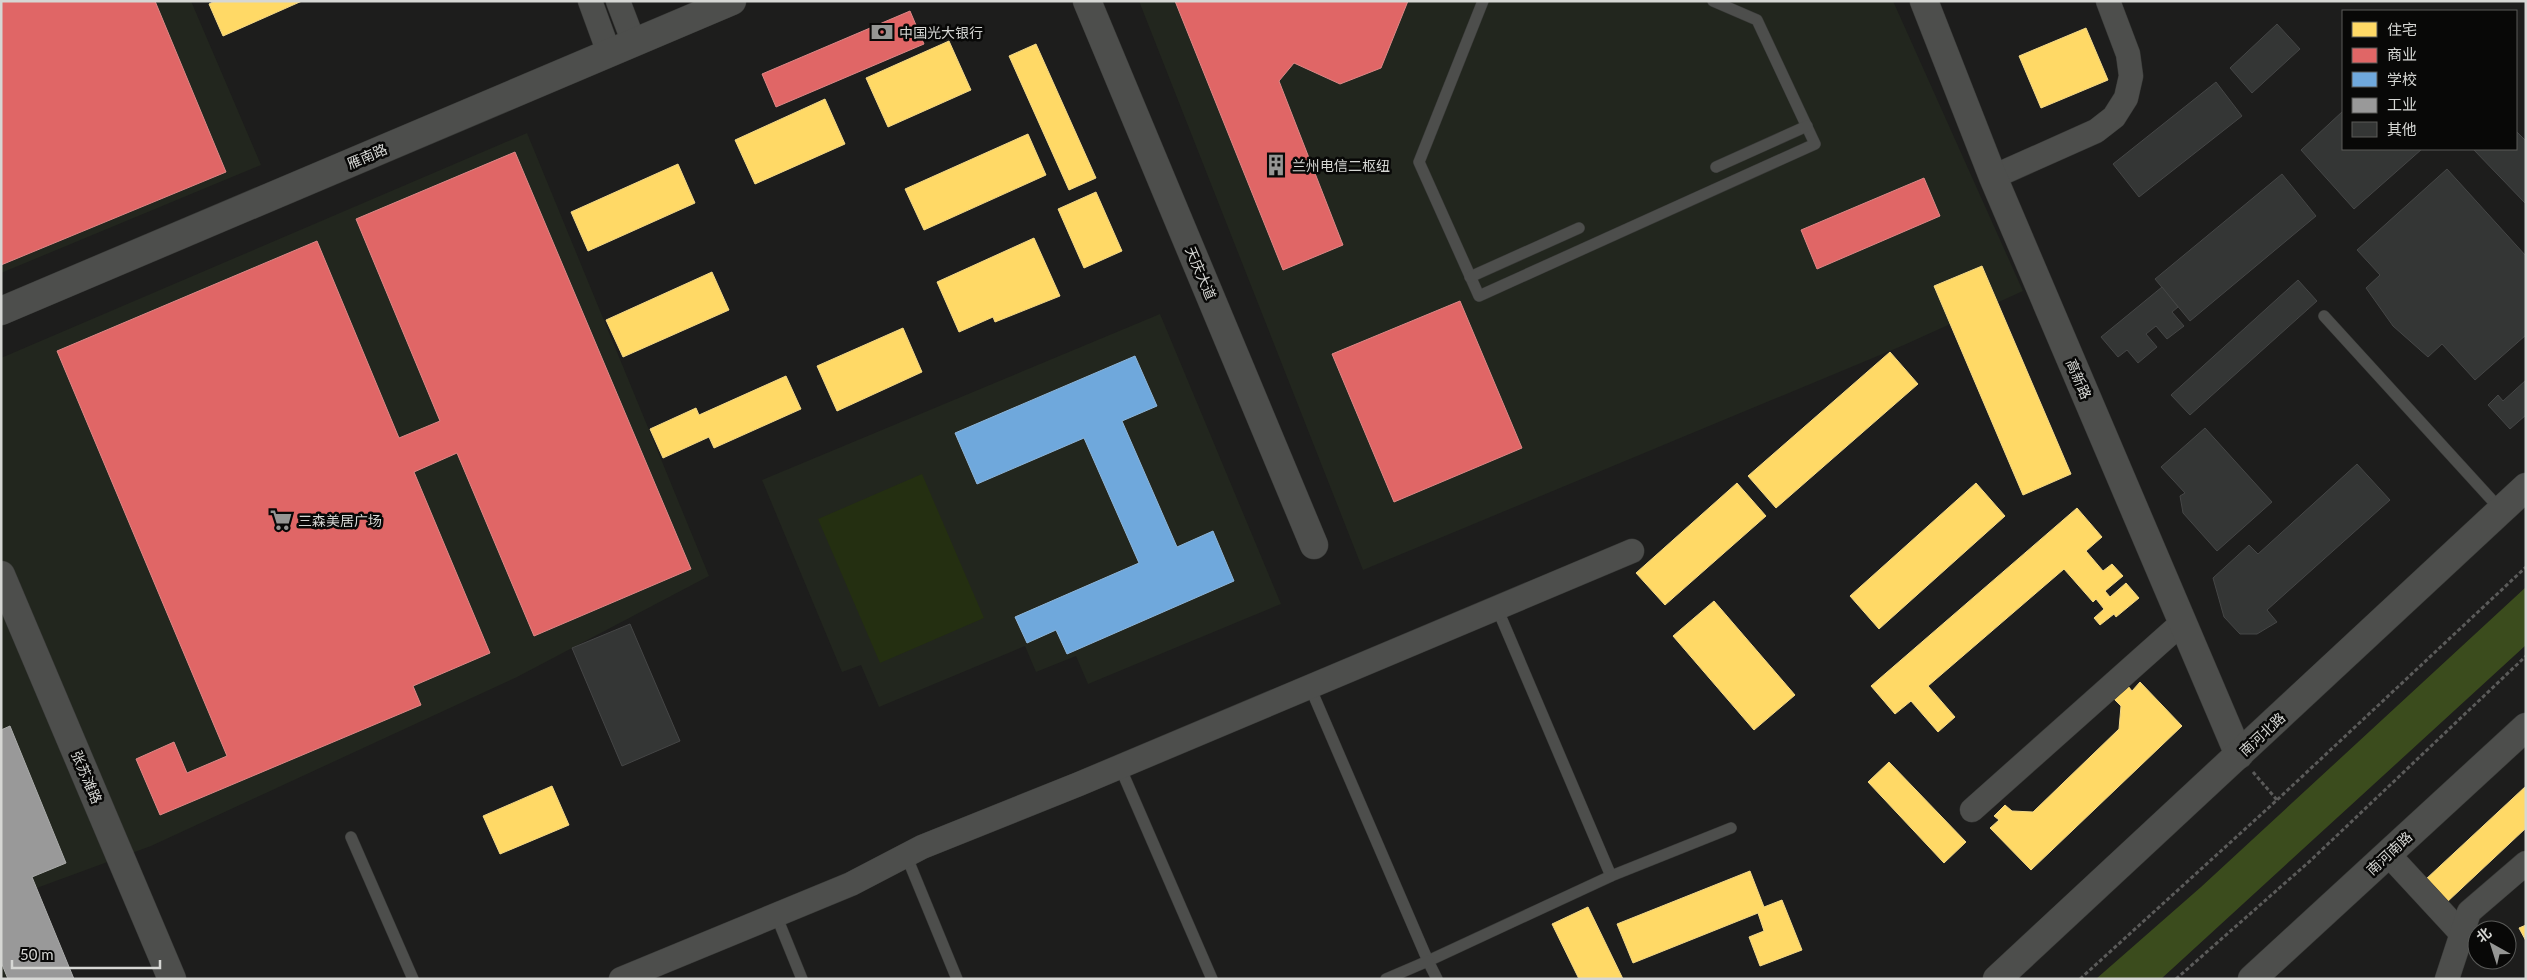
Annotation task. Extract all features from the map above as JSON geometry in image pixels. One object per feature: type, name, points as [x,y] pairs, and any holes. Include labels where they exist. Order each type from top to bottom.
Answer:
[{"type":"street","points":[[590,1],[609,53]]},
{"type":"street","points":[[618,1],[634,43]]},
{"type":"street","name":"雁南路","points":[[1,311],[732,1]]},
{"type":"street","name":"天庆大道","points":[[1087,1],[1314,545]]},
{"type":"street","name":"高新路","points":[[1924,1],[1993,177],[2239,755]]},
{"type":"street","points":[[1993,177],[2096,131],[2114,117],[2126,98],[2131,76],[2128,54],[2108,1]]},
{"type":"street","name":"南河北路","points":[[1997,979],[2526,487]]},
{"type":"street","points":[[621,979],[646,974],[776,915],[851,884],[906,855],[1632,551]]},
{"type":"street","name":"张苏滩路","points":[[1,575],[172,979]]},
{"type":"street","points":[[1972,810],[2183,622]]},
{"type":"street","name":"南河南路","points":[[2252,979],[2526,727]]},
{"type":"street","points":[[2388,854],[2462,934]]},
{"type":"street","points":[[2447,979],[2469,912],[2526,863]]},
{"type":"lane","points":[[1483,1],[1419,162],[1479,296],[1815,144],[1757,20],[1713,1]]},
{"type":"lane","points":[[1716,167],[1807,126]]},
{"type":"lane","points":[[1470,277],[1579,228]]},
{"type":"lane","points":[[2324,316],[2501,510]]},
{"type":"lane","points":[[1497,608],[1611,876]]},
{"type":"lane","points":[[1310,687],[1437,979]]},
{"type":"lane","points":[[1120,767],[1212,979]]},
{"type":"lane","points":[[1386,979],[1611,876],[1731,828]]},
{"type":"lane","points":[[352,837],[413,979]]},
{"type":"lane","points":[[906,855],[957,979]]},
{"type":"lane","points":[[776,915],[802,979]]},
{"type":"path","points":[[2080,979],[2277,800],[2526,568]]},
{"type":"path","points":[[2176,979],[2310,861],[2526,656]]},
{"type":"path","points":[[2239,755],[2277,800]]},
{"type":"shaded area","points":[[1,1],[191,1],[261,165],[1,273]]},
{"type":"shaded area","points":[[1139,1],[1893,1],[2023,291],[1904,345],[1363,570]]},
{"type":"shaded area","name":"三森美居广场","points":[[527,133],[709,576],[517,677],[151,846],[34,889],[48,979],[1,979],[1,358]]},
{"type":"shaded area","points":[[1160,314],[1281,604],[1088,684],[1076,656],[1036,672],[1025,646],[879,707],[861,665],[842,672],[762,480]]},
{"type":"shaded area","points":[[922,474],[984,618],[880,663],[818,519]]},
{"type":"shaded area","points":[[2526,587],[2526,645],[2161,979],[2096,979],[2201,887]]},
{"type":"building: 住宅","points":[[215,1],[302,1],[223,36],[209,4]]},
{"type":"building: 住宅","points":[[2086,28],[2108,80],[2041,108],[2019,56]]},
{"type":"building: 住宅","points":[[949,41],[971,90],[888,127],[866,78]]},
{"type":"building: 住宅","points":[[1036,44],[1096,178],[1069,190],[1009,56]]},
{"type":"building: 住宅","points":[[825,99],[845,144],[755,184],[735,140]]},
{"type":"building: 住宅","points":[[1028,134],[1046,175],[924,230],[905,189]]},
{"type":"building: 住宅","points":[[678,164],[695,203],[588,251],[571,212]]},
{"type":"building: 住宅","points":[[1096,192],[1122,251],[1084,268],[1058,209]]},
{"type":"building: 住宅","points":[[1034,238],[1060,296],[995,322],[993,317],[959,332],[937,282]]},
{"type":"building: 住宅","points":[[1982,266],[2071,474],[2023,495],[1934,286]]},
{"type":"building: 住宅","points":[[712,272],[729,310],[623,357],[606,320]]},
{"type":"building: 住宅","points":[[903,328],[922,372],[837,411],[817,366]]},
{"type":"building: 住宅","points":[[1890,352],[1918,384],[1776,508],[1748,476]]},
{"type":"building: 住宅","points":[[786,376],[801,409],[714,448],[709,437],[663,458],[650,429],[696,408],[699,415]]},
{"type":"building: 住宅","points":[[1737,483],[1766,516],[1665,605],[1636,573]]},
{"type":"building: 住宅","points":[[1976,483],[2005,516],[1879,629],[1850,596]]},
{"type":"building: 住宅","points":[[2077,508],[2102,537],[2086,551],[2103,571],[2112,564],[2123,576],[2105,591],[2110,597],[2126,583],[2139,598],[2116,617],[2114,614],[2100,625],[2094,618],[2104,609],[2096,599],[2093,602],[2064,569],[1928,686],[1955,717],[1938,732],[1911,701],[1895,714],[1871,686]]},
{"type":"building: 住宅","points":[[1714,601],[1795,695],[1754,730],[1673,636]]},
{"type":"building: 住宅","points":[[2140,682],[2182,726],[2031,870],[1990,828],[1999,820],[1994,816],[2005,805],[2012,811],[2033,812],[2119,729],[2121,706],[2114,699],[2128,686],[2132,691]]},
{"type":"building: 住宅","points":[[1889,762],[1966,842],[1944,863],[1868,782]]},
{"type":"building: 住宅","points":[[552,786],[569,825],[500,854],[483,816]]},
{"type":"building: 住宅","points":[[2526,786],[2526,828],[2446,903],[2425,880]]},
{"type":"building: 住宅","points":[[1750,871],[1764,907],[1782,900],[1802,950],[1760,966],[1749,937],[1764,931],[1758,913],[1633,963],[1617,924]]},
{"type":"building: 住宅","points":[[1588,907],[1623,979],[1579,979],[1552,924]]},
{"type":"building: 住宅","points":[[2526,925],[2526,941],[2519,928]]},
{"type":"building: 商业","points":[[1,1],[155,1],[226,172],[1,265]]},
{"type":"building: 商业","name":"兰州电信二枢纽","points":[[1175,1],[1408,1],[1381,68],[1340,84],[1294,63],[1279,81],[1343,245],[1283,270]]},
{"type":"building: 商业","points":[[910,11],[924,44],[776,107],[762,74]]},
{"type":"building: 商业","name":"三森美居广场","points":[[515,152],[691,569],[534,636],[457,453],[414,472],[490,653],[413,686],[421,705],[160,815],[136,759],[174,742],[187,773],[227,756],[57,351],[317,241],[399,438],[440,421],[356,219]]},
{"type":"building: 商业","points":[[1924,178],[1940,216],[1817,269],[1801,230]]},
{"type":"building: 商业","points":[[1460,301],[1522,448],[1394,502],[1332,354]]},
{"type":"building: 学校","points":[[1135,356],[1157,406],[1122,421],[1177,547],[1213,531],[1234,581],[1067,654],[1056,630],[1027,643],[1015,617],[1139,563],[1084,438],[977,484],[955,433]]},
{"type":"building: 工业","points":[[10,726],[66,863],[32,877],[74,979],[8,979],[1,962],[1,730]]},
{"type":"building: 其他","points":[[2277,24],[2300,49],[2252,93],[2230,68]]},
{"type":"building: 其他","points":[[2216,82],[2242,116],[2139,197],[2113,164]]},
{"type":"building: 其他","points":[[2342,112],[2342,150],[2421,150],[2354,209],[2301,150]]},
{"type":"building: 其他","points":[[2517,132],[2526,141],[2526,204],[2474,150],[2517,150]]},
{"type":"building: 其他","points":[[2447,169],[2526,256],[2526,335],[2475,380],[2442,344],[2428,357],[2393,326],[2366,288],[2380,275],[2357,250]]},
{"type":"building: 其他","points":[[2282,174],[2316,216],[2190,321],[2155,279]]},
{"type":"building: 其他","points":[[2298,280],[2317,301],[2190,415],[2171,395]]},
{"type":"building: 其他","points":[[2162,287],[2178,307],[2172,312],[2184,326],[2167,339],[2156,326],[2146,334],[2157,347],[2138,363],[2127,350],[2118,357],[2101,337]]},
{"type":"building: 其他","points":[[2526,380],[2526,415],[2510,429],[2488,405],[2498,395],[2503,401]]},
{"type":"building: 其他","points":[[2205,428],[2272,502],[2217,551],[2183,513],[2180,496],[2185,493],[2161,467]]},
{"type":"building: 其他","points":[[2357,464],[2390,500],[2267,610],[2277,622],[2257,634],[2240,634],[2224,617],[2213,578],[2249,545],[2258,554]]},
{"type":"building: 其他","points":[[630,624],[680,741],[622,766],[572,648]]},
{"type":"place","name":"中国光大银行","points":[[882,32]]},
{"type":"place","name":"兰州电信二枢纽","points":[[1276,165]]},
{"type":"place","name":"三森美居广场","points":[[281,520]]}]
